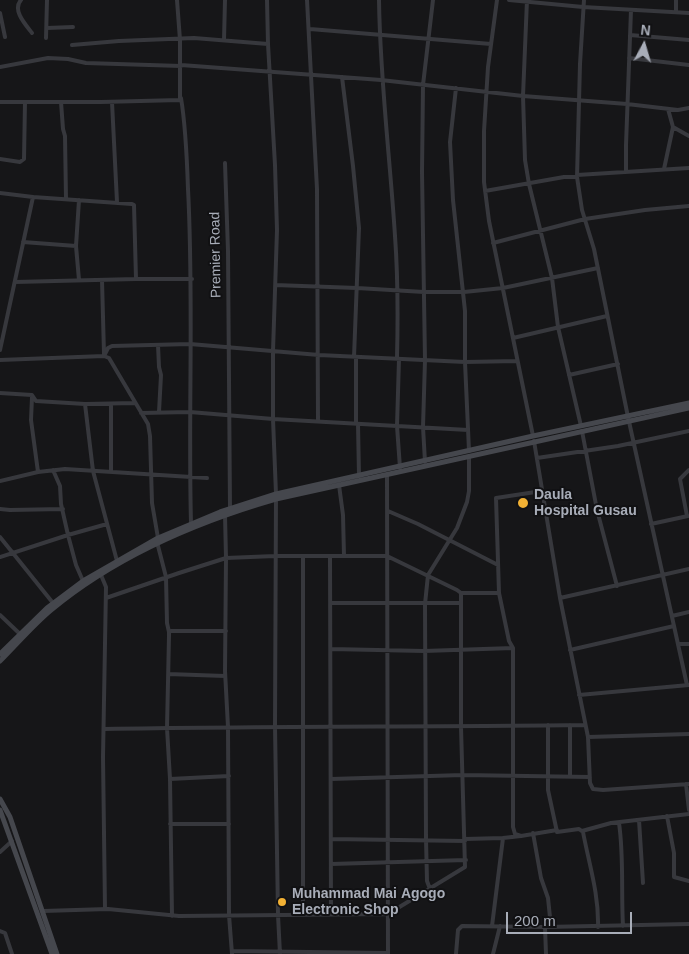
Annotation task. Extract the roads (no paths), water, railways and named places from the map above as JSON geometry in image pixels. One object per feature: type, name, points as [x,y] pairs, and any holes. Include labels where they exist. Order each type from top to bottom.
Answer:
[{"type":"street","points":[[21,0],[17,9],[32,33]]},
{"type":"street","points":[[46,0],[46,38]]},
{"type":"street","points":[[177,0],[192,279],[190,344],[191,524]]},
{"type":"street","points":[[224,40],[225,0]]},
{"type":"street","points":[[267,0],[277,220],[273,419],[276,496],[275,726],[280,952]]},
{"type":"street","points":[[307,0],[317,189],[318,421]]},
{"type":"street","points":[[331,838],[465,840],[503,838],[557,830],[557,832],[582,830],[689,812],[687,784],[603,790],[593,789],[590,777],[588,737],[584,725],[560,598],[534,439],[493,243],[485,191],[484,131],[491,44],[497,0]]},
{"type":"street","points":[[509,0],[583,7],[689,13]]},
{"type":"street","points":[[579,695],[688,685],[628,419],[598,268],[579,195],[577,176],[580,55],[584,0]]},
{"type":"street","points":[[676,0],[676,12]]},
{"type":"street","points":[[379,1],[381,80],[398,291],[397,426],[400,468]]},
{"type":"street","points":[[527,1],[523,96],[524,146],[529,184],[552,278],[558,327],[586,450],[597,510],[617,586]]},
{"type":"street","points":[[425,462],[423,428],[425,360],[422,172],[424,85],[433,2]]},
{"type":"street","points":[[626,172],[628,58],[631,10]]},
{"type":"street","points":[[0,13],[6,37]]},
{"type":"street","points":[[46,28],[73,27]]},
{"type":"street","points":[[310,29],[491,44]]},
{"type":"street","points":[[630,35],[689,40]]},
{"type":"street","points":[[72,45],[194,38],[268,44]]},
{"type":"street","points":[[0,67],[48,58],[68,59],[86,63],[270,71],[381,80],[523,96],[668,109],[689,108]]},
{"type":"street","points":[[628,58],[689,65]]},
{"type":"street","points":[[342,77],[359,228],[355,357],[359,476]]},
{"type":"street","points":[[430,889],[427,881],[426,862],[425,604],[428,575],[457,528],[469,491],[465,362],[466,311],[453,200],[450,142],[456,88]]},
{"type":"street","points":[[0,102],[112,102],[179,100],[181,98]]},
{"type":"street","points":[[0,159],[20,162],[24,159],[25,102]]},
{"type":"street","points":[[61,102],[65,136],[66,199]]},
{"type":"street","points":[[112,102],[117,202]]},
{"type":"street","points":[[664,169],[673,127],[668,109]]},
{"type":"street","points":[[673,127],[689,136]]},
{"type":"street","name":"Premier Road","points":[[224,163],[229,348],[230,509]]},
{"type":"street","points":[[485,191],[564,177],[689,168]]},
{"type":"street","points":[[0,193],[134,205],[136,279]]},
{"type":"street","points":[[0,350],[33,197]]},
{"type":"street","points":[[79,200],[76,246],[79,280]]},
{"type":"street","points":[[493,243],[585,219],[689,206]]},
{"type":"street","points":[[23,242],[76,246]]},
{"type":"street","points":[[275,285],[464,292],[503,288],[598,268]]},
{"type":"street","points":[[14,282],[192,279]]},
{"type":"street","points":[[102,280],[104,356]]},
{"type":"street","points":[[513,338],[607,316]]},
{"type":"street","points":[[104,356],[108,348],[112,346],[190,344],[355,357],[465,362],[517,361]]},
{"type":"street","points":[[158,345],[161,375],[159,412]]},
{"type":"street","points":[[0,360],[104,356],[109,358],[148,424],[152,503],[166,577],[167,623],[169,632],[167,728],[170,779],[172,916]]},
{"type":"street","points":[[569,375],[618,364]]},
{"type":"street","points":[[0,394],[32,395]]},
{"type":"street","points":[[32,395],[36,401],[84,404],[135,403]]},
{"type":"street","points":[[32,395],[31,420],[38,472]]},
{"type":"street","points":[[628,419],[689,403]]},
{"type":"street","points":[[84,404],[93,471],[117,561]]},
{"type":"street","points":[[111,404],[111,472]]},
{"type":"street","points":[[0,661],[52,610],[85,585],[158,540],[276,496],[387,475],[534,439],[689,408]]},
{"type":"street","points":[[141,413],[190,412],[273,419],[468,430]]},
{"type":"street","points":[[537,458],[634,443],[689,431]]},
{"type":"street","points":[[0,654],[53,603],[83,581],[117,561],[191,524],[230,509],[276,496],[359,476],[469,454]]},
{"type":"street","points":[[0,481],[38,472],[65,469],[207,478]]},
{"type":"street","points":[[53,470],[60,486],[62,509],[68,535],[76,565],[83,581]]},
{"type":"street","points":[[651,524],[688,516],[680,479],[689,470]]},
{"type":"street","points":[[225,515],[225,676],[229,776],[229,915],[232,953],[388,954],[387,475]]},
{"type":"street","points":[[339,485],[343,515],[344,556]]},
{"type":"street","points":[[521,836],[515,834],[513,827],[512,648],[499,593],[496,498],[542,490]]},
{"type":"street","points":[[0,508],[10,510],[62,509]]},
{"type":"street","points":[[388,512],[418,524],[498,565]]},
{"type":"street","points":[[0,557],[107,524]]},
{"type":"street","points":[[0,537],[53,603]]},
{"type":"street","points":[[106,598],[226,558],[275,556],[387,556],[461,593],[499,593]]},
{"type":"street","points":[[303,556],[303,914]]},
{"type":"street","points":[[330,556],[331,913]]},
{"type":"street","points":[[560,598],[689,569]]},
{"type":"street","points":[[101,575],[106,587],[104,729],[105,909]]},
{"type":"street","points":[[43,912],[105,909],[172,916],[331,913],[388,914],[465,867],[461,727],[461,593]]},
{"type":"street","points":[[330,602],[460,603]]},
{"type":"street","points":[[672,616],[689,612]]},
{"type":"street","points":[[0,616],[20,634]]},
{"type":"street","points":[[570,650],[674,626]]},
{"type":"street","points":[[169,632],[226,632]]},
{"type":"street","points":[[678,644],[689,644]]},
{"type":"street","points":[[331,649],[424,651],[512,648]]},
{"type":"street","points":[[168,674],[225,676]]},
{"type":"street","points":[[548,725],[548,790],[557,830]]},
{"type":"street","points":[[104,729],[275,726],[461,727],[584,725]]},
{"type":"street","points":[[570,726],[570,777]]},
{"type":"street","points":[[588,737],[689,734]]},
{"type":"street","points":[[331,779],[463,775],[590,777]]},
{"type":"street","points":[[170,779],[229,776]]},
{"type":"street","points":[[0,799],[10,817],[58,954]]},
{"type":"street","points":[[0,810],[52,954]]},
{"type":"street","points":[[667,816],[674,853],[674,877],[689,881]]},
{"type":"street","points":[[639,820],[643,883]]},
{"type":"street","points":[[619,823],[623,865],[623,926]]},
{"type":"street","points":[[170,824],[229,824]]},
{"type":"street","points":[[582,830],[596,891],[598,927]]},
{"type":"street","points":[[532,833],[541,878],[548,898],[551,927]]},
{"type":"street","points":[[492,926],[503,838]]},
{"type":"street","points":[[0,852],[12,841]]},
{"type":"street","points":[[331,864],[466,860]]},
{"type":"street","points":[[456,954],[459,927],[462,926],[598,927],[689,924]]},
{"type":"street","points":[[493,954],[500,926]]},
{"type":"street","points":[[544,927],[546,954]]},
{"type":"street","points":[[0,931],[5,932],[12,954]]},
{"type":"place","name":"Daula Hospital Gusau","points":[[523,503]]},
{"type":"place","name":"Muhammad Mai Agogo Electronic Shop","points":[[282,902]]}]
